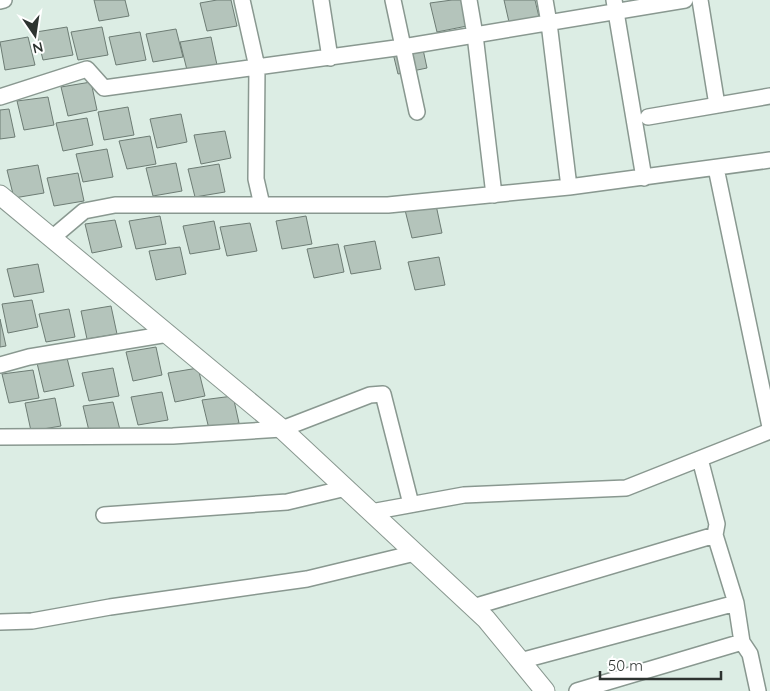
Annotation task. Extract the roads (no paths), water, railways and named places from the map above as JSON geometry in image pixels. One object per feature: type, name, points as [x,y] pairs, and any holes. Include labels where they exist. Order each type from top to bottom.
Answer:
[{"type":"street","points":[[0,1],[4,0]]},
{"type":"street","points":[[242,0],[257,67],[256,179],[262,205]]},
{"type":"street","points":[[321,0],[330,58]]},
{"type":"street","points":[[393,0],[417,112]]},
{"type":"street","points":[[469,0],[475,35],[494,195]]},
{"type":"street","points":[[545,0],[569,187]]},
{"type":"street","points":[[0,97],[87,69],[104,88],[403,47],[549,23],[615,6],[685,0]]},
{"type":"street","points":[[700,0],[717,105]]},
{"type":"street","points":[[615,6],[644,178]]},
{"type":"street","points":[[648,117],[770,96]]},
{"type":"street","points":[[52,238],[84,210],[115,205],[388,205],[569,187],[770,160]]},
{"type":"street","points":[[371,512],[464,495],[626,488],[770,429],[716,168]]},
{"type":"street","points":[[0,195],[282,429],[473,607],[545,691]]},
{"type":"street","points":[[0,365],[29,356],[168,334]]},
{"type":"street","points":[[0,437],[173,436],[282,429],[370,394],[383,394],[411,504]]},
{"type":"street","points":[[700,459],[717,524],[715,535],[736,603],[742,642],[750,654],[758,691]]},
{"type":"street","points":[[104,515],[287,502],[346,488]]},
{"type":"street","points":[[473,607],[715,535]]},
{"type":"street","points":[[0,622],[32,621],[110,607],[307,579],[415,553]]},
{"type":"street","points":[[520,661],[736,603]]},
{"type":"street","points":[[577,691],[742,642]]}]
